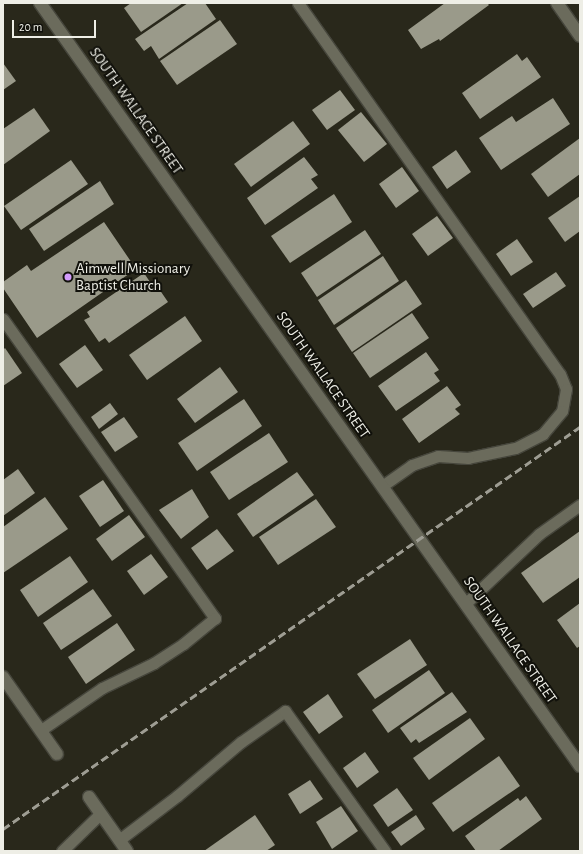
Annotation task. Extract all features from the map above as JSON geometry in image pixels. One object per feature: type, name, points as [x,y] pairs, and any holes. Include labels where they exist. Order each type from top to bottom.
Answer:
[{"type":"street","name":"SOUTH WALLACE STREET","points":[[40,3],[580,766]]},
{"type":"street","points":[[557,3],[580,36]]},
{"type":"street","points":[[3,677],[57,754]]},
{"type":"street","points":[[89,797],[127,851]]},
{"type":"lane","points":[[298,3],[560,374],[566,389],[562,412],[543,434],[515,448],[468,458],[438,456],[412,465],[382,486]]},
{"type":"lane","points":[[3,320],[215,618],[183,644],[154,663],[102,688],[40,730]]},
{"type":"lane","points":[[465,604],[539,534],[580,505]]},
{"type":"lane","points":[[119,840],[177,796],[241,742],[285,711],[385,851]]},
{"type":"lane","points":[[62,851],[100,814]]},
{"type":"building","points":[[131,3],[183,3],[141,32],[124,8]]},
{"type":"building","points":[[188,3],[205,3],[216,19],[159,59],[151,46],[144,51],[135,39]]},
{"type":"building","points":[[445,3],[487,3],[489,5],[440,41],[439,39],[421,49],[408,30]]},
{"type":"building","points":[[220,20],[237,44],[177,85],[160,61]]},
{"type":"building","points":[[517,54],[522,61],[527,57],[541,77],[480,119],[462,93]]},
{"type":"building","points":[[3,63],[16,81],[3,90]]},
{"type":"building","points":[[340,90],[355,110],[327,130],[312,110]]},
{"type":"building","points":[[553,98],[570,124],[501,170],[479,138],[512,116],[516,122]]},
{"type":"building","points":[[34,108],[50,131],[3,165],[3,129]]},
{"type":"building","points":[[361,112],[387,144],[364,162],[338,130]]},
{"type":"building","points":[[293,121],[310,144],[251,187],[234,164]]},
{"type":"building","points":[[580,138],[580,174],[548,197],[531,174]]},
{"type":"building","points":[[456,150],[471,172],[447,189],[432,167]]},
{"type":"building","points":[[304,157],[318,175],[311,179],[318,188],[265,225],[247,198]]},
{"type":"building","points":[[71,160],[88,184],[21,230],[4,206]]},
{"type":"building","points":[[402,167],[419,191],[396,208],[379,184]]},
{"type":"building","points":[[100,181],[114,204],[44,251],[29,229]]},
{"type":"building","points":[[334,194],[352,222],[290,263],[271,236]]},
{"type":"building","points":[[580,196],[580,231],[565,242],[548,218]]},
{"type":"building","points":[[437,216],[453,238],[428,256],[412,234]]},
{"type":"building","name":"Aimwell Missionary Baptist Church","points":[[104,222],[136,269],[37,338],[3,288],[3,282],[27,265],[31,271]]},
{"type":"building","points":[[365,230],[381,254],[317,297],[301,273]]},
{"type":"building","points":[[517,239],[533,262],[511,276],[496,254]]},
{"type":"building","points":[[383,256],[399,281],[334,325],[318,300]]},
{"type":"building","points":[[556,272],[566,286],[533,308],[523,294]]},
{"type":"building","points":[[144,273],[152,285],[155,283],[168,302],[109,343],[105,338],[99,342],[84,320],[90,317],[87,312]]},
{"type":"building","points":[[406,280],[422,304],[352,352],[336,328]]},
{"type":"building","points":[[412,313],[429,338],[370,378],[353,353]]},
{"type":"building","points":[[185,316],[202,341],[147,380],[129,355]]},
{"type":"building","points":[[85,345],[103,370],[77,388],[59,364]]},
{"type":"building","points":[[5,348],[22,373],[3,386],[3,350]]},
{"type":"building","points":[[426,352],[439,370],[434,373],[440,381],[396,411],[378,386]]},
{"type":"building","points":[[220,367],[238,392],[195,423],[177,399]]},
{"type":"building","points":[[447,386],[461,405],[455,409],[460,414],[419,443],[402,419]]},
{"type":"building","points":[[244,399],[262,426],[197,471],[178,443]]},
{"type":"building","points":[[110,403],[118,414],[99,429],[91,417]]},
{"type":"building","points":[[124,417],[138,437],[115,452],[101,432]]},
{"type":"building","points":[[269,433],[288,462],[229,500],[210,472]]},
{"type":"building","points":[[18,469],[35,493],[3,516],[3,480]]},
{"type":"building","points":[[297,472],[314,495],[253,537],[237,514]]},
{"type":"building","points":[[103,480],[124,511],[100,527],[79,496]]},
{"type":"building","points":[[192,489],[209,517],[181,539],[159,510]]},
{"type":"building","points":[[45,497],[68,529],[3,573],[3,527]]},
{"type":"building","points":[[316,499],[336,527],[278,565],[259,537]]},
{"type":"building","points":[[129,515],[145,537],[112,561],[96,539]]},
{"type":"building","points":[[217,529],[234,551],[207,570],[191,548]]},
{"type":"building","points":[[580,531],[580,577],[543,603],[521,573]]},
{"type":"building","points":[[151,554],[168,577],[144,595],[127,571]]},
{"type":"building","points":[[70,556],[88,582],[38,617],[20,590]]},
{"type":"building","points":[[93,589],[112,616],[61,650],[43,623]]},
{"type":"building","points":[[580,603],[580,646],[577,648],[557,620]]},
{"type":"building","points":[[117,623],[135,650],[86,684],[68,657]]},
{"type":"building","points":[[410,639],[427,665],[375,699],[357,674]]},
{"type":"building","points":[[429,670],[445,693],[388,733],[372,710]]},
{"type":"building","points":[[452,692],[467,712],[419,743],[416,739],[411,743],[400,728]]},
{"type":"building","points":[[328,694],[343,717],[319,734],[303,712]]},
{"type":"building","points":[[470,718],[485,739],[429,780],[413,758]]},
{"type":"building","points":[[365,752],[379,772],[357,788],[343,768]]},
{"type":"building","points":[[499,756],[520,786],[453,832],[432,803]]},
{"type":"building","points":[[310,780],[323,799],[300,814],[288,794]]},
{"type":"building","points":[[397,788],[413,810],[388,827],[373,805]]},
{"type":"building","points":[[526,796],[542,819],[498,851],[476,851],[465,836],[518,798],[520,801]]},
{"type":"building","points":[[341,806],[358,831],[332,849],[316,822]]},
{"type":"building","points":[[255,815],[275,845],[266,851],[204,851]]},
{"type":"building","points":[[416,815],[425,829],[401,846],[391,832]]},
{"type":"railway","points":[[3,829],[580,427]]},
{"type":"place","name":"Aimwell Missionary Baptist Church","points":[[68,277]]}]
